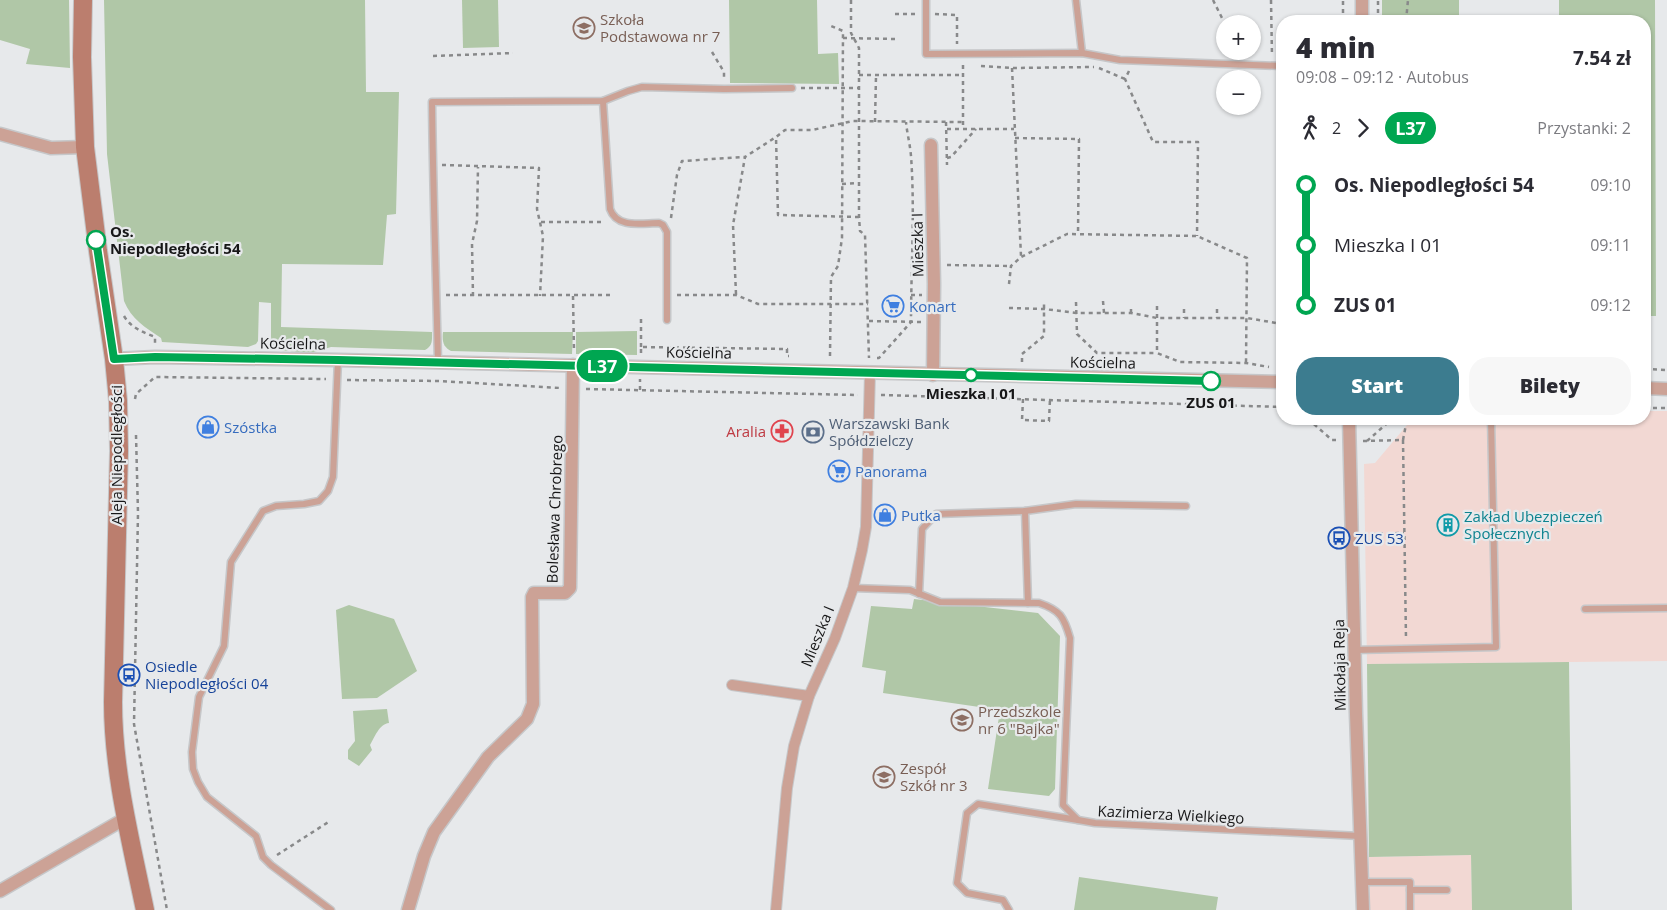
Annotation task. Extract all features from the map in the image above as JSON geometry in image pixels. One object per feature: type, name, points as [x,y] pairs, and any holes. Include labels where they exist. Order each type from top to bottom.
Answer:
[{"type":"main road","name":"Aleja Niepodległości","points":[[83,0],[82,74],[85,147],[118,401],[119,451],[113,714],[126,818],[145,910]]},
{"type":"street","points":[[1362,0],[1362,15]]},
{"type":"street","points":[[0,134],[51,148],[85,147]]},
{"type":"street","name":"Mieszka I","points":[[931,145],[933,375]]},
{"type":"street","name":"Kościelna","points":[[114,359],[155,357],[338,360],[1276,382]]},
{"type":"street","name":"Bolesława Chrobrego","points":[[408,910],[424,856],[434,832],[488,757],[526,719],[530,711],[532,704],[532,597],[534,593],[565,593],[570,588],[573,366]]},
{"type":"street","name":"Mieszka I","points":[[776,910],[787,788],[794,746],[810,696],[835,638],[853,588],[862,550],[866,527],[870,372]]},
{"type":"street","points":[[1651,388],[1667,389]]},
{"type":"street","name":"Mikołaja Reja","points":[[1349,425],[1354,650],[1363,910]]},
{"type":"street","points":[[732,685],[810,696]]},
{"type":"street","points":[[0,891],[126,818]]},
{"type":"lane","points":[[926,0],[926,54],[1082,53],[1133,60],[1276,65]]},
{"type":"lane","points":[[1076,0],[1082,53]]},
{"type":"lane","points":[[438,363],[432,102],[603,101],[642,87],[792,88]]},
{"type":"lane","points":[[603,101],[612,216],[628,223],[659,223],[666,229],[668,234],[667,320]]},
{"type":"lane","points":[[332,910],[269,863],[263,857],[256,836],[206,797],[193,769],[192,752],[199,697],[224,646],[231,562],[263,510],[276,506],[319,501],[328,492],[333,477],[338,360]]},
{"type":"lane","points":[[1354,650],[1496,647],[1491,425]]},
{"type":"lane","points":[[919,594],[922,529],[936,514],[1025,511],[1076,504],[1186,506]]},
{"type":"lane","points":[[1025,511],[1028,603]]},
{"type":"lane","name":"Kazimierza Wielkiego","points":[[853,588],[910,590],[940,602],[1039,603],[1051,607],[1060,614],[1065,622],[1070,638],[1063,804],[1078,820],[1095,824],[1360,836]]},
{"type":"lane","points":[[1585,609],[1667,608]]},
{"type":"lane","points":[[1009,910],[1003,900],[966,893],[957,883],[968,814],[978,804],[1078,820]]},
{"type":"lane","points":[[1362,882],[1410,882],[1410,910]]},
{"type":"lane","points":[[1410,890],[1447,890]]},
{"type":"path","points":[[851,0],[851,33],[859,48],[859,218],[860,231],[865,235],[870,372]]},
{"type":"path","points":[[1213,0],[1220,15]]},
{"type":"path","points":[[1272,0],[1272,65]]},
{"type":"path","points":[[1342,15],[1343,0]]},
{"type":"path","points":[[1378,0],[1378,15]]},
{"type":"path","points":[[1407,15],[1408,0]]},
{"type":"path","points":[[822,356],[830,356],[831,278],[838,266],[842,238],[843,31],[831,26]]},
{"type":"path","points":[[843,38],[895,38]]},
{"type":"path","points":[[712,52],[724,72],[724,79]]},
{"type":"path","points":[[433,56],[513,53]]},
{"type":"path","points":[[963,53],[963,128]]},
{"type":"path","points":[[1125,79],[1133,60]]},
{"type":"path","points":[[981,66],[1012,68],[1096,67],[1125,79],[1153,142],[1198,142],[1197,236]]},
{"type":"path","points":[[1012,68],[1021,257]]},
{"type":"path","points":[[859,75],[963,75]]},
{"type":"path","points":[[876,75],[876,122]]},
{"type":"path","points":[[792,88],[859,88]]},
{"type":"path","points":[[666,229],[671,218],[677,175],[682,161],[745,157],[785,130],[812,130],[842,122],[964,122]]},
{"type":"path","points":[[869,358],[879,358],[911,322],[911,154],[906,122]]},
{"type":"path","points":[[946,122],[946,168]]},
{"type":"path","points":[[947,129],[1014,129]]},
{"type":"path","points":[[947,158],[951,157],[976,129]]},
{"type":"path","points":[[776,137],[778,215],[859,218]]},
{"type":"path","points":[[1015,138],[1079,138],[1078,234]]},
{"type":"path","points":[[736,295],[732,225],[745,157]]},
{"type":"path","points":[[433,165],[539,168],[537,209],[543,236],[540,296]]},
{"type":"path","points":[[473,296],[472,244],[477,221],[478,167]]},
{"type":"path","points":[[842,184],[858,184]]},
{"type":"path","points":[[541,222],[612,222],[616,219]]},
{"type":"path","points":[[1009,284],[1011,266],[1021,257],[1068,234],[1197,236],[1247,258],[1246,363]]},
{"type":"path","points":[[946,258],[946,266],[1011,266]]},
{"type":"path","points":[[437,295],[614,295]]},
{"type":"path","points":[[667,296],[736,295],[758,304],[868,304]]},
{"type":"path","points":[[573,296],[573,366]]},
{"type":"path","points":[[1103,301],[1104,313]]},
{"type":"path","points":[[1022,376],[1022,354],[1044,336],[1044,302]]},
{"type":"path","points":[[1076,302],[1077,334],[1097,352],[1157,353],[1180,362],[1246,363],[1276,368]]},
{"type":"path","points":[[1130,313],[1131,305]]},
{"type":"path","points":[[1157,306],[1157,353]]},
{"type":"path","points":[[1009,308],[1044,309],[1076,313],[1130,313],[1157,318],[1247,318],[1276,323]]},
{"type":"path","points":[[1184,309],[1184,318]]},
{"type":"path","points":[[1217,309],[1217,318]]},
{"type":"path","points":[[124,314],[137,330],[155,338],[155,357]]},
{"type":"path","points":[[640,355],[641,319]]},
{"type":"path","points":[[869,321],[933,322]]},
{"type":"path","points":[[641,347],[787,349],[787,356],[796,356]]},
{"type":"path","points":[[1651,369],[1667,370]]},
{"type":"path","points":[[640,375],[640,390]]},
{"type":"path","points":[[134,404],[136,394],[155,377],[439,381],[573,389],[1023,398],[1276,407]]},
{"type":"path","points":[[1023,398],[1022,420],[1049,421],[1050,399]]},
{"type":"path","points":[[1651,408],[1667,408]]},
{"type":"path","points":[[1315,425],[1332,440],[1336,440]]},
{"type":"path","points":[[1385,425],[1366,441],[1403,440]]},
{"type":"path","points":[[1406,425],[1403,440],[1406,649]]},
{"type":"path","points":[[136,429],[138,514],[134,724],[167,910]]},
{"type":"path","points":[[1362,534],[1404,533]]},
{"type":"path","points":[[1405,572],[1412,572]]},
{"type":"path","points":[[269,863],[274,857],[330,821]]},
{"type":"shaded area","points":[[1651,411],[1667,411],[1667,661],[1367,664],[1364,464],[1375,463],[1407,425],[1651,425]]},
{"type":"shaded area","points":[[1471,855],[1472,910],[1370,910],[1369,857]]},
{"type":"green space","points":[[0,0],[69,0],[70,68],[26,64],[30,49],[0,40]]},
{"type":"green space","points":[[104,0],[365,0],[366,92],[399,92],[396,214],[387,215],[383,265],[282,264],[281,327],[432,332],[432,342],[428,348],[425,350],[331,347],[311,353],[279,350],[274,347],[271,341],[271,303],[259,302],[258,341],[256,344],[248,347],[162,342],[161,338],[135,318],[124,301],[107,154]]},
{"type":"green space","points":[[462,0],[498,0],[499,47],[463,48]]},
{"type":"green space","points":[[729,0],[817,0],[818,54],[838,53],[839,84],[730,83]]},
{"type":"green space","points":[[1382,0],[1459,0],[1459,15],[1382,15]]},
{"type":"green space","points":[[1559,0],[1655,0],[1656,316],[1651,316],[1651,15],[1559,15]]},
{"type":"green space","points":[[637,331],[637,355],[576,354],[576,332]]},
{"type":"green space","points":[[443,332],[573,332],[572,354],[451,351],[446,348]]},
{"type":"green space","points":[[914,599],[1038,613],[1060,636],[1055,789],[1049,796],[988,789],[1000,710],[883,693],[886,671],[862,667],[871,606],[912,609]]},
{"type":"green space","points":[[349,605],[394,619],[417,671],[377,698],[342,699],[336,610]]},
{"type":"green space","points":[[1569,662],[1572,910],[1472,910],[1471,855],[1369,857],[1367,664]]},
{"type":"green space","points":[[387,709],[389,723],[378,731],[370,745],[372,750],[359,766],[348,759],[348,750],[355,741],[353,711]]},
{"type":"green space","points":[[1079,877],[1218,897],[1216,910],[1074,910]]},
{"type":"bus line","name":"L37","points":[[96,240],[114,359],[155,357],[338,360],[1211,381]]},
{"type":"place","name":"Szkoła Podstawowa nr 7","points":[[584,28]]},
{"type":"place","name":"Os. Niepodległości 54","points":[[96,240]]},
{"type":"place","name":"Konart","points":[[893,306]]},
{"type":"place","name":"Mieszka I 01","points":[[971,375]]},
{"type":"place","name":"ZUS 01","points":[[1211,381]]},
{"type":"place","name":"Szóstka","points":[[208,427]]},
{"type":"place","name":"Aralia","points":[[782,431]]},
{"type":"place","name":"Warszawski Bank Spółdzielczy","points":[[813,432]]},
{"type":"place","name":"Panorama","points":[[839,471]]},
{"type":"place","name":"Putka","points":[[885,515]]},
{"type":"place","name":"Zakład Ubezpieczeń Społecznych","points":[[1448,525]]},
{"type":"place","name":"ZUS 53","points":[[1339,538]]},
{"type":"place","name":"Osiedle Niepodległości 04","points":[[129,675]]},
{"type":"place","name":"Przedszkole nr 6 \"Bajka\"","points":[[962,720]]},
{"type":"place","name":"Zespół Szkół nr 3","points":[[884,777]]}]
